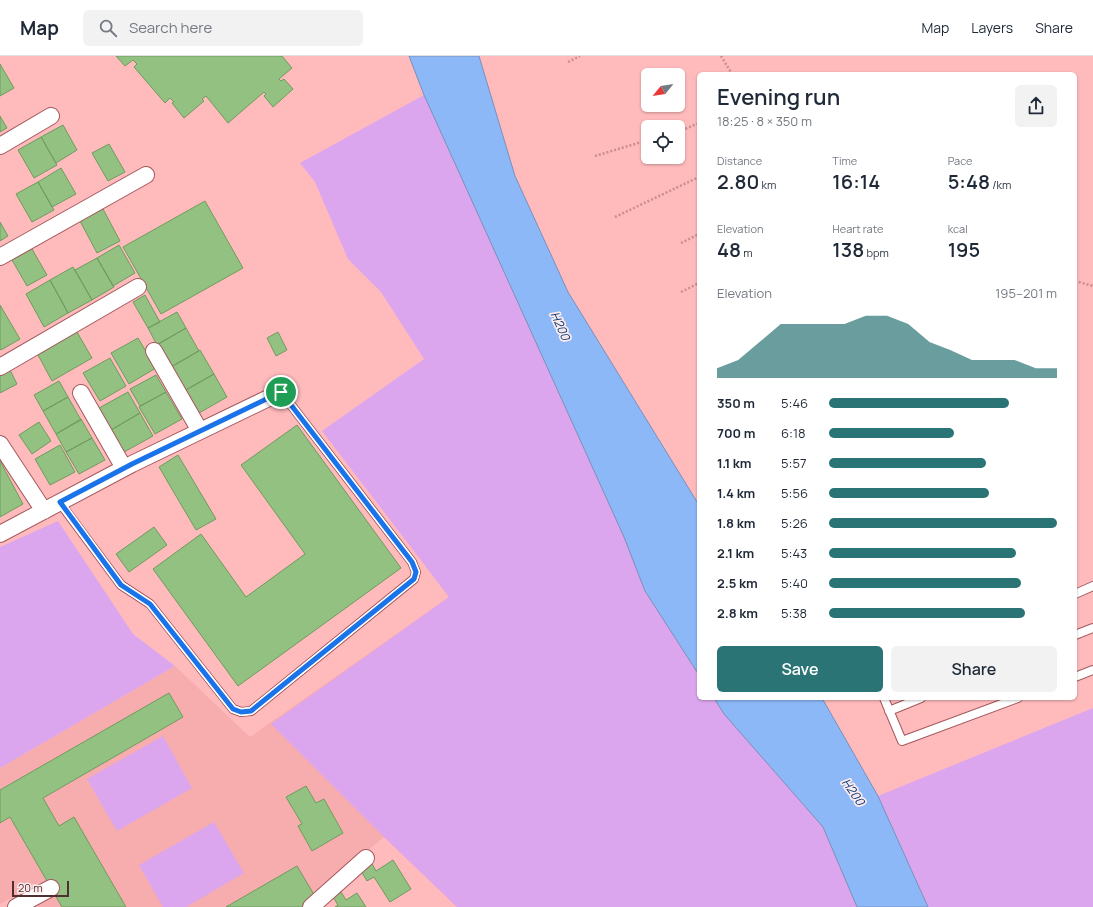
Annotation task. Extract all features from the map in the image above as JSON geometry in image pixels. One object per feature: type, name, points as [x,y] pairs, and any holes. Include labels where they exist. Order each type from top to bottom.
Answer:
[{"type":"street","points":[[0,146],[51,116]]},
{"type":"street","points":[[0,257],[146,175]]},
{"type":"street","points":[[0,367],[138,287]]},
{"type":"street","points":[[154,351],[200,431]]},
{"type":"street","points":[[0,534],[124,468],[281,392]]},
{"type":"street","points":[[81,393],[124,468]]},
{"type":"street","points":[[0,444],[44,511]]},
{"type":"street","points":[[311,907],[366,858]]},
{"type":"street","points":[[16,907],[51,888]]},
{"type":"lane","points":[[60,502],[121,585],[150,604],[233,709],[241,712],[251,711],[414,579],[416,572],[412,562],[281,392]]},
{"type":"lane","points":[[1077,593],[1093,586]]},
{"type":"lane","points":[[1077,634],[1093,628]]},
{"type":"lane","points":[[1077,676],[1093,670]]},
{"type":"lane","points":[[885,700],[902,741],[1013,700]]},
{"type":"lane","points":[[889,711],[916,700]]},
{"type":"path","points":[[568,62],[580,56]]},
{"type":"path","points":[[721,56],[731,72]]},
{"type":"path","points":[[685,129],[697,124]]},
{"type":"path","points":[[596,156],[641,142]]},
{"type":"path","points":[[615,217],[697,178]]},
{"type":"path","points":[[681,243],[697,235]]},
{"type":"path","points":[[1077,282],[1093,286]]},
{"type":"path","points":[[681,292],[697,284]]},
{"type":"shaded area","points":[[424,95],[624,537],[645,591],[697,672],[697,700],[715,700],[724,714],[823,827],[857,907],[457,907],[384,837],[271,724],[449,597],[322,431],[424,359],[381,292],[348,259],[315,182],[300,163]]},
{"type":"shaded area","points":[[58,521],[133,634],[175,666],[0,768],[0,547]]},
{"type":"shaded area","points":[[430,572],[645,591],[697,672],[697,700],[712,700],[457,907],[384,837],[300,907],[27,907],[20,893],[0,904],[0,768],[175,666],[250,737],[449,597]]},
{"type":"shaded area","points":[[1093,708],[1093,907],[928,907],[878,796]]},
{"type":"shaded area","points":[[163,736],[192,788],[117,831],[87,779]]},
{"type":"shaded area","points":[[214,822],[244,873],[186,907],[163,907],[139,865]]},
{"type":"water","name":"H200","points":[[409,56],[479,56],[515,176],[568,292],[697,502],[697,672],[645,591],[624,537],[424,95]]},
{"type":"water","name":"H200","points":[[715,700],[823,700],[878,796],[928,907],[857,907],[823,827],[724,714]]},
{"type":"building","points":[[116,56],[282,56],[292,68],[279,79],[281,81],[284,79],[293,89],[273,107],[264,96],[266,94],[264,92],[228,123],[206,96],[202,99],[204,101],[184,118],[172,103],[174,102],[170,98],[165,103],[134,67],[137,64],[133,60],[125,66]]},
{"type":"building","points":[[0,64],[14,88],[0,96]]},
{"type":"building","points":[[0,116],[7,128],[0,132]]},
{"type":"building","points":[[63,125],[77,150],[56,163],[41,137]]},
{"type":"building","points":[[41,137],[57,165],[34,178],[18,150]]},
{"type":"building","points":[[109,144],[125,172],[108,181],[92,153]]},
{"type":"building","points":[[61,168],[76,194],[52,207],[38,182]]},
{"type":"building","points":[[38,182],[54,210],[32,222],[16,194]]},
{"type":"building","points":[[205,201],[243,268],[161,314],[123,247]]},
{"type":"building","points":[[103,209],[120,241],[97,253],[80,221]]},
{"type":"building","points":[[0,222],[8,236],[0,241]]},
{"type":"building","points":[[119,245],[135,273],[113,286],[97,258]]},
{"type":"building","points":[[32,249],[47,275],[27,286],[12,260]]},
{"type":"building","points":[[97,258],[114,287],[92,300],[75,270]]},
{"type":"building","points":[[73,267],[92,300],[68,313],[50,280]]},
{"type":"building","points":[[50,280],[68,313],[44,327],[26,294]]},
{"type":"building","points":[[145,295],[160,322],[148,328],[133,302]]},
{"type":"building","points":[[0,305],[20,339],[1,350],[0,349]]},
{"type":"building","points":[[177,312],[186,328],[157,345],[148,328]]},
{"type":"building","points":[[186,328],[199,351],[171,367],[158,344]]},
{"type":"building","points":[[77,332],[92,358],[52,381],[38,355]]},
{"type":"building","points":[[278,332],[287,350],[276,356],[267,338]]},
{"type":"building","points":[[138,338],[156,368],[129,384],[111,353]]},
{"type":"building","points":[[200,350],[214,374],[184,391],[171,367]]},
{"type":"building","points":[[110,358],[126,386],[100,401],[83,373]]},
{"type":"building","points":[[10,370],[17,384],[0,393],[0,375]]},
{"type":"building","points":[[214,374],[227,397],[199,413],[186,390]]},
{"type":"building","points":[[156,375],[166,392],[140,406],[130,389]]},
{"type":"building","points":[[59,381],[68,397],[43,411],[34,395]]},
{"type":"building","points":[[128,392],[140,413],[111,430],[99,408]]},
{"type":"building","points":[[166,392],[182,419],[155,434],[139,407]]},
{"type":"building","points":[[68,397],[81,420],[56,434],[43,411]]},
{"type":"building","points":[[140,413],[153,436],[124,452],[111,430]]},
{"type":"building","points":[[81,419],[92,438],[66,452],[56,434]]},
{"type":"building","points":[[39,422],[51,441],[32,454],[19,435]]},
{"type":"building","points":[[297,425],[401,568],[238,686],[153,569],[201,534],[246,597],[305,554],[241,465]]},
{"type":"building","points":[[92,438],[105,460],[79,474],[66,452]]},
{"type":"building","points":[[60,445],[75,472],[50,485],[35,459]]},
{"type":"building","points":[[178,455],[216,519],[196,530],[159,467]]},
{"type":"building","points":[[0,461],[23,504],[0,517]]},
{"type":"building","points":[[154,527],[167,545],[129,572],[116,554]]},
{"type":"building","points":[[169,693],[183,717],[43,798],[59,826],[74,817],[126,907],[62,907],[10,817],[0,823],[0,790]]},
{"type":"building","points":[[306,786],[316,803],[324,799],[343,833],[312,851],[298,826],[302,824],[286,797]]},
{"type":"building","points":[[393,860],[411,889],[390,902],[374,877],[367,881],[360,869],[371,862],[376,871]]},
{"type":"building","points":[[297,866],[316,898],[302,907],[226,907]]},
{"type":"building","points":[[341,892],[346,900],[357,893],[366,907],[335,907],[338,905],[333,897]]},
{"type":"route","points":[[281,392],[412,562],[416,572],[414,579],[251,711],[241,712],[233,709],[150,604],[121,585],[60,502],[132,464],[281,392]]}]
